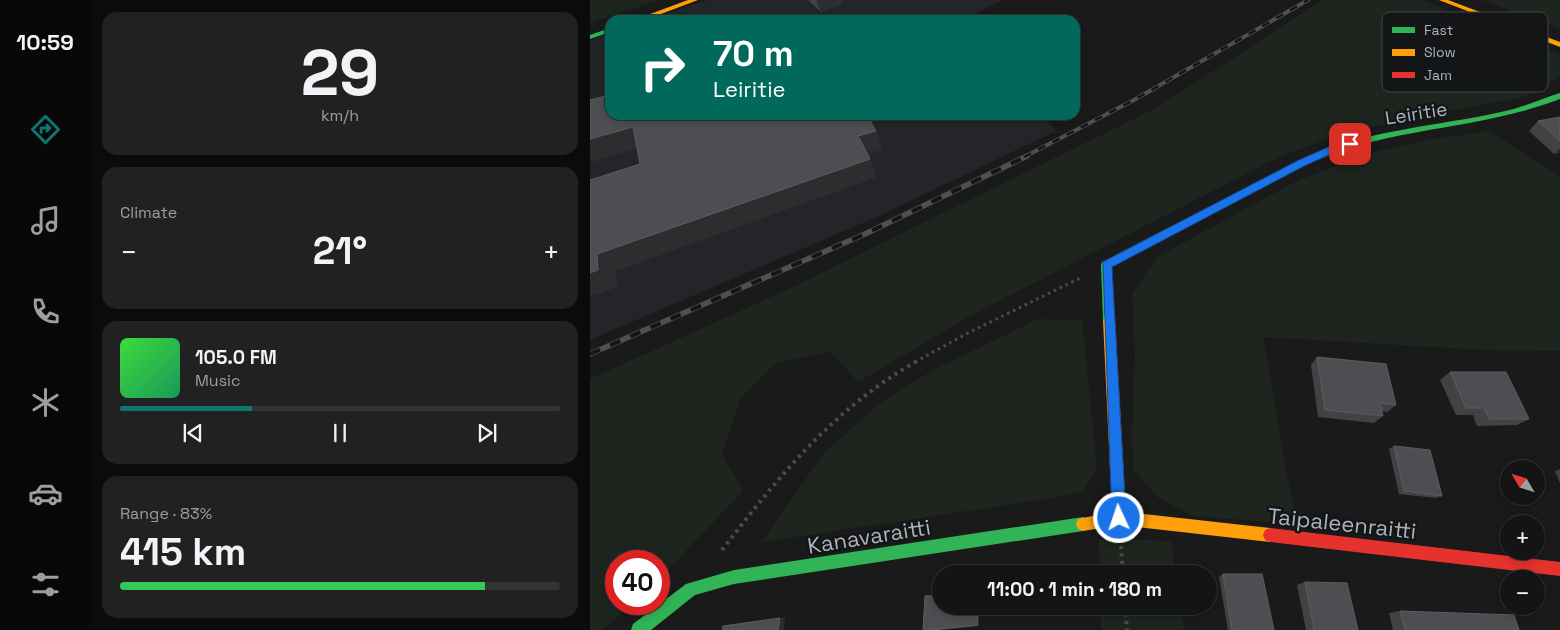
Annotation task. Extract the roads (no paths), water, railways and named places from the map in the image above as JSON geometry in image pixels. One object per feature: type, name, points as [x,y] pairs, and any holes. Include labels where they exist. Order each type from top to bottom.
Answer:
[{"type":"street","points":[[652,15],[696,0]]},
{"type":"street","points":[[1442,0],[1473,12]]},
{"type":"street","points":[[590,37],[605,32]]},
{"type":"street","points":[[1548,40],[1560,45]]},
{"type":"street","name":"Leiritie","points":[[1119,518],[1106,265],[1300,164],[1336,148],[1378,137],[1485,120],[1534,108],[1560,96]]},
{"type":"street","name":"Taipaleenraitti","points":[[1119,518],[1560,570]]},
{"type":"street","name":"Kanavaraitti","points":[[639,630],[691,590],[734,577],[1119,518]]},
{"type":"railway","points":[[1024,157],[1134,100],[1308,0]]},
{"type":"railway","points":[[590,354],[865,234],[1027,156]]}]
